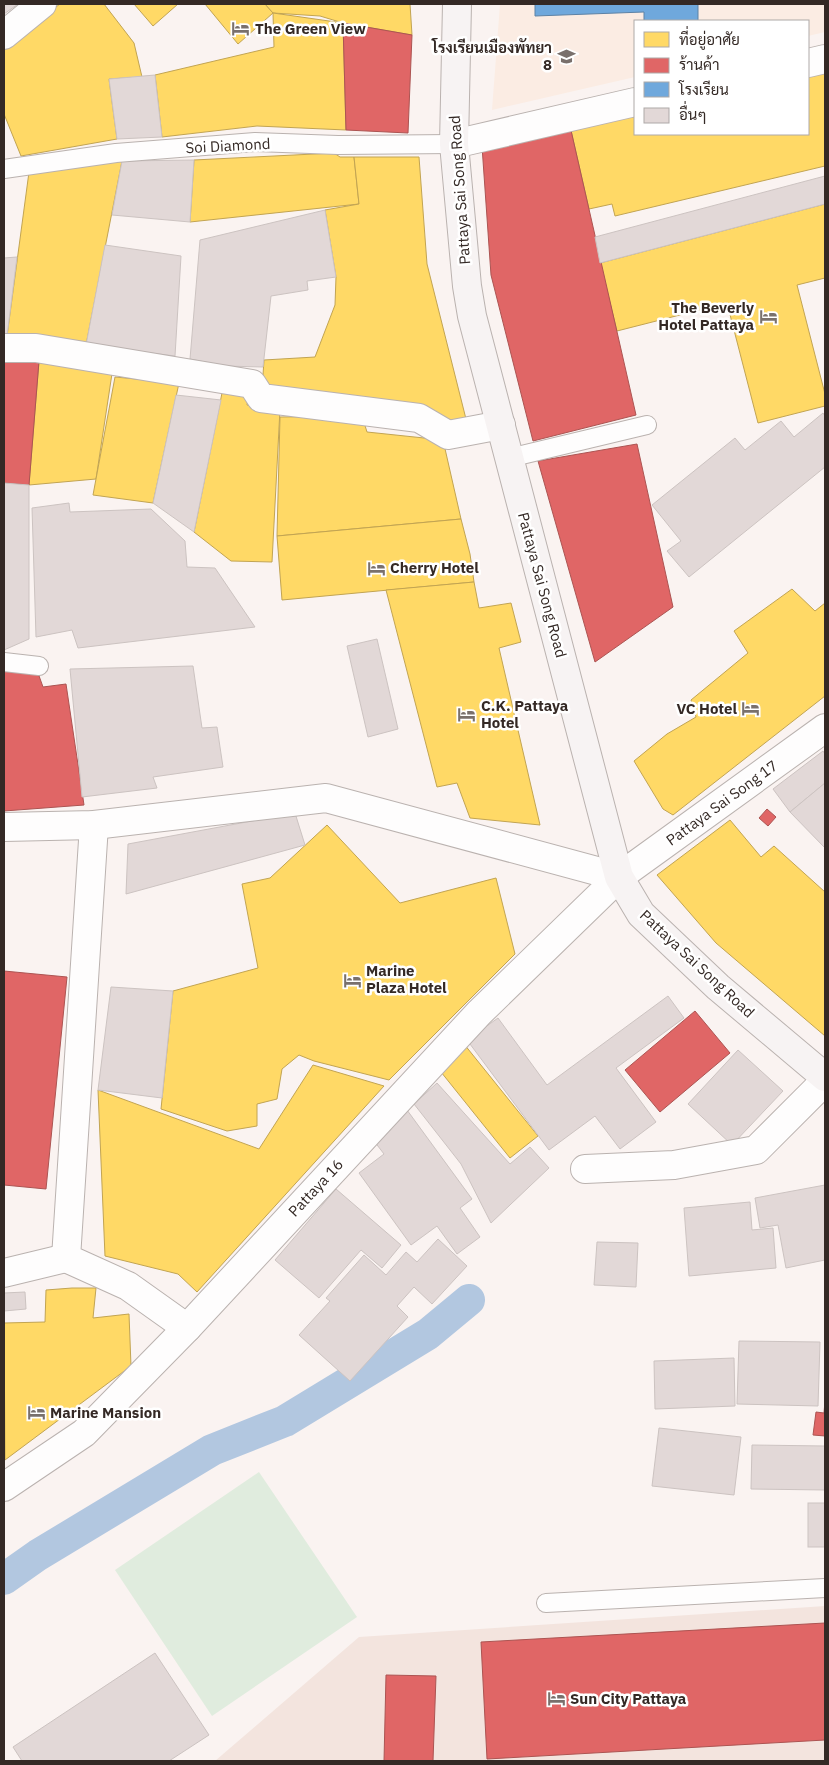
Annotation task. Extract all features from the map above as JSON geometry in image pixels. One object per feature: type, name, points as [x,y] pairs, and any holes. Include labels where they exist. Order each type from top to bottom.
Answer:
[{"type":"main road","name":"Pattaya Sai Song Road","points":[[457,4],[454,144],[467,286],[472,316],[618,877],[641,914],[718,987],[825,1077]]},
{"type":"street","points":[[4,35],[42,4]]},
{"type":"street","points":[[809,63],[825,59]]},
{"type":"street","points":[[454,144],[634,102]]},
{"type":"street","points":[[4,348],[36,348],[252,384],[261,398],[419,418],[448,435],[501,425]]},
{"type":"street","name":"Pattaya Sai Song 17","points":[[618,877],[825,728]]},
{"type":"street","points":[[4,827],[94,825],[326,798],[618,877]]},
{"type":"street","points":[[66,1258],[94,825]]},
{"type":"street","name":"Pattaya 16","points":[[4,1487],[84,1433],[187,1328],[479,1013],[618,877]]},
{"type":"street","points":[[585,1169],[674,1165],[756,1150],[825,1081]]},
{"type":"street","points":[[4,1273],[66,1258],[128,1286],[187,1328]]},
{"type":"lane","name":"Soi Diamond","points":[[4,168],[116,153],[255,142],[338,145],[454,144]]},
{"type":"lane","points":[[509,458],[647,424]]},
{"type":"lane","points":[[4,662],[40,666]]},
{"type":"lane","points":[[546,1603],[825,1588]]},
{"type":"shaded area","name":"โรงเรียนเมืองพัทยา 8","points":[[500,4],[825,4],[825,32],[809,36],[809,20],[634,20],[634,77],[492,110]]},
{"type":"shaded area","name":"Sun City Pattaya","points":[[825,1606],[825,1761],[215,1761],[359,1637]]},
{"type":"green space","points":[[259,1472],[357,1617],[212,1716],[115,1570]]},
{"type":"building: ที่อยู่อาศัย","points":[[60,4],[104,4],[134,43],[142,77],[109,79],[117,139],[21,156],[4,114],[4,45]]},
{"type":"building: ที่อยู่อาศัย","points":[[134,4],[178,4],[153,26]]},
{"type":"building: ที่อยู่อาศัย","name":"The Green View","points":[[205,4],[265,4],[273,13],[238,44]]},
{"type":"building: ที่อยู่อาศัย","points":[[265,4],[410,4],[412,35],[343,23],[320,16],[273,13]]},
{"type":"building: ที่อยู่อาศัย","points":[[273,13],[343,23],[346,130],[257,126],[162,137],[155,75],[274,47]]},
{"type":"building: ที่อยู่อาศัย","points":[[825,69],[825,166],[615,216],[612,204],[589,209],[570,126],[634,111],[634,135],[809,135],[809,73]]},
{"type":"building: ที่อยู่อาศัย","points":[[334,153],[340,157],[354,157],[359,204],[190,222],[194,160]]},
{"type":"building: ที่อยู่อาศัย","points":[[354,157],[419,157],[427,264],[467,423],[430,421],[262,390],[264,360],[315,357],[335,305],[336,277],[325,210],[359,204]]},
{"type":"building: ที่อยู่อาศัย","points":[[122,161],[86,345],[7,336],[29,172]]},
{"type":"building: ที่อยู่อาศัย","name":"The Beverly Hotel Pattaya","points":[[825,204],[825,278],[797,285],[825,394],[825,406],[758,423],[727,303],[617,331],[600,263]]},
{"type":"building: ที่อยู่อาศัย","points":[[39,361],[113,367],[96,479],[29,485]]},
{"type":"building: ที่อยู่อาศัย","points":[[115,377],[179,383],[153,503],[93,495]]},
{"type":"building: ที่อยู่อาศัย","points":[[222,393],[249,394],[247,405],[280,409],[272,562],[231,561],[194,532]]},
{"type":"building: ที่อยู่อาศัย","points":[[362,416],[367,432],[443,440],[461,519],[277,536],[280,417]]},
{"type":"building: ที่อยู่อาศัย","name":"Cherry Hotel","points":[[461,519],[470,554],[474,582],[282,600],[277,536]]},
{"type":"building: ที่อยู่อาศัย","name":"C.K. Pattaya Hotel","points":[[474,582],[479,608],[511,603],[521,642],[499,648],[540,825],[470,818],[457,783],[437,787],[386,590]]},
{"type":"building: ที่อยู่อาศัย","name":"VC Hotel","points":[[792,589],[815,611],[825,603],[825,696],[673,815],[663,809],[634,761],[667,734],[696,717],[691,700],[748,653],[734,631]]},
{"type":"building: ที่อยู่อาศัย","points":[[730,820],[761,857],[774,846],[825,892],[825,1036],[716,943],[657,875]]},
{"type":"building: ที่อยู่อาศัย","name":"Marine Plaza Hotel","points":[[327,825],[400,903],[496,878],[515,954],[389,1080],[314,1061],[299,1055],[282,1069],[277,1099],[257,1104],[257,1126],[227,1131],[161,1109],[173,991],[258,968],[242,884],[270,878]]},
{"type":"building: ที่อยู่อาศัย","points":[[464,1044],[538,1136],[510,1158],[437,1067]]},
{"type":"building: ที่อยู่อาศัย","points":[[313,1065],[384,1086],[197,1292],[178,1274],[105,1256],[98,1090],[259,1149]]},
{"type":"building: ที่อยู่อาศัย","name":"Marine Mansion","points":[[96,1288],[93,1318],[129,1314],[131,1366],[5,1460],[4,1323],[45,1322],[46,1290]]},
{"type":"building: ร้านค้า","points":[[343,23],[412,35],[408,133],[346,130]]},
{"type":"building: ร้านค้า","points":[[570,126],[636,415],[533,441],[491,275],[482,146]]},
{"type":"building: ร้านค้า","points":[[4,361],[39,361],[29,485],[4,483]]},
{"type":"building: ร้านค้า","points":[[637,444],[673,607],[595,662],[538,461]]},
{"type":"building: ร้านค้า","points":[[4,669],[38,673],[43,687],[66,684],[84,805],[4,811]]},
{"type":"building: ร้านค้า","points":[[767,809],[776,817],[768,826],[759,818]]},
{"type":"building: ร้านค้า","points":[[4,971],[67,977],[46,1189],[4,1185]]},
{"type":"building: ร้านค้า","points":[[695,1011],[730,1053],[660,1112],[625,1070]]},
{"type":"building: ร้านค้า","points":[[825,1401],[825,1436],[813,1435],[816,1412],[824,1413]]},
{"type":"building: ร้านค้า","points":[[825,1623],[825,1740],[487,1759],[481,1642]]},
{"type":"building: ร้านค้า","points":[[386,1675],[436,1676],[433,1761],[384,1761]]},
{"type":"building: โรงเรียน","points":[[535,4],[698,4],[698,20],[644,20],[644,12],[535,16]]},
{"type":"building: อื่นๆ","points":[[4,4],[18,4],[4,14]]},
{"type":"building: อื่นๆ","points":[[155,75],[162,137],[117,139],[109,79]]},
{"type":"building: อื่นๆ","points":[[194,160],[190,222],[112,215],[122,161]]},
{"type":"building: อื่นๆ","points":[[825,176],[825,204],[600,263],[595,237]]},
{"type":"building: อื่นๆ","points":[[325,210],[336,277],[307,281],[308,290],[271,296],[263,367],[224,366],[190,359],[200,240]]},
{"type":"building: อื่นๆ","points":[[105,245],[181,256],[175,356],[86,345]]},
{"type":"building: อื่นๆ","points":[[17,257],[7,336],[4,336],[4,258]]},
{"type":"building: อื่นๆ","points":[[176,395],[221,400],[194,532],[153,503]]},
{"type":"building: อื่นๆ","points":[[823,413],[825,416],[825,467],[689,577],[667,551],[681,541],[652,505],[735,438],[745,450],[781,421],[794,437]]},
{"type":"building: อื่นๆ","points":[[4,483],[29,485],[29,639],[4,650]]},
{"type":"building: อื่นๆ","points":[[69,503],[70,512],[151,509],[185,541],[187,567],[215,568],[255,627],[78,648],[72,630],[36,637],[32,508]]},
{"type":"building: อื่นๆ","points":[[377,639],[398,729],[368,737],[347,646]]},
{"type":"building: อื่นๆ","points":[[193,666],[202,728],[217,727],[223,767],[153,777],[157,788],[82,797],[70,669]]},
{"type":"building: อื่นๆ","points":[[823,751],[825,754],[825,783],[790,812],[773,789]]},
{"type":"building: อื่นๆ","points":[[825,783],[825,848],[790,812]]},
{"type":"building: อื่นๆ","points":[[295,813],[305,845],[126,894],[128,844]]},
{"type":"building: อื่นๆ","points":[[111,987],[173,991],[162,1098],[98,1090]]},
{"type":"building: อื่นๆ","points":[[668,996],[684,1018],[616,1068],[656,1122],[620,1149],[595,1116],[549,1150],[467,1040],[498,1018],[547,1085]]},
{"type":"building: อื่นๆ","points":[[738,1050],[783,1091],[732,1145],[688,1104]]},
{"type":"building: อื่นๆ","points":[[437,1083],[510,1164],[530,1147],[549,1168],[491,1223],[461,1164],[414,1104]]},
{"type":"building: อื่นๆ","points":[[407,1110],[472,1199],[460,1208],[480,1237],[457,1254],[437,1226],[411,1245],[359,1173],[384,1154],[371,1137]]},
{"type":"building: อื่นๆ","points":[[825,1185],[825,1260],[786,1268],[778,1225],[760,1228],[755,1198]]},
{"type":"building: อื่นๆ","points":[[336,1189],[401,1245],[382,1268],[361,1250],[319,1298],[275,1260]]},
{"type":"building: อื่นๆ","points":[[750,1202],[752,1230],[773,1228],[776,1268],[689,1276],[684,1208]]},
{"type":"building: อื่นๆ","points":[[438,1239],[467,1266],[432,1304],[414,1287],[397,1306],[408,1317],[350,1381],[299,1335],[330,1301],[326,1298],[364,1255],[386,1275],[406,1252],[417,1262]]},
{"type":"building: อื่นๆ","points":[[597,1242],[638,1243],[636,1287],[594,1285]]},
{"type":"building: อื่นๆ","points":[[25,1292],[26,1309],[4,1311],[4,1293]]},
{"type":"building: อื่นๆ","points":[[739,1341],[820,1342],[818,1406],[737,1404]]},
{"type":"building: อื่นๆ","points":[[734,1358],[735,1406],[655,1409],[654,1361]]},
{"type":"building: อื่นๆ","points":[[659,1428],[741,1437],[734,1495],[652,1486]]},
{"type":"building: อื่นๆ","points":[[752,1445],[825,1446],[825,1490],[751,1489]]},
{"type":"building: อื่นๆ","points":[[808,1503],[825,1503],[825,1547],[808,1547]]},
{"type":"building: อื่นๆ","points":[[155,1653],[209,1735],[169,1761],[22,1761],[13,1747]]},
{"type":"waterway","points":[[4,1579],[38,1555],[212,1450],[285,1421],[428,1334],[469,1300]]},
{"type":"place","name":"The Green View","points":[[241,29]]},
{"type":"place","name":"โรงเรียนเมืองพัทยา 8","points":[[566,57]]},
{"type":"place","name":"The Beverly Hotel Pattaya","points":[[768,317]]},
{"type":"place","name":"Cherry Hotel","points":[[376,568]]},
{"type":"place","name":"VC Hotel","points":[[751,709]]},
{"type":"place","name":"C.K. Pattaya Hotel","points":[[467,715]]},
{"type":"place","name":"Marine Plaza Hotel","points":[[352,980]]},
{"type":"place","name":"Marine Mansion","points":[[36,1413]]},
{"type":"place","name":"Sun City Pattaya","points":[[556,1699]]}]
